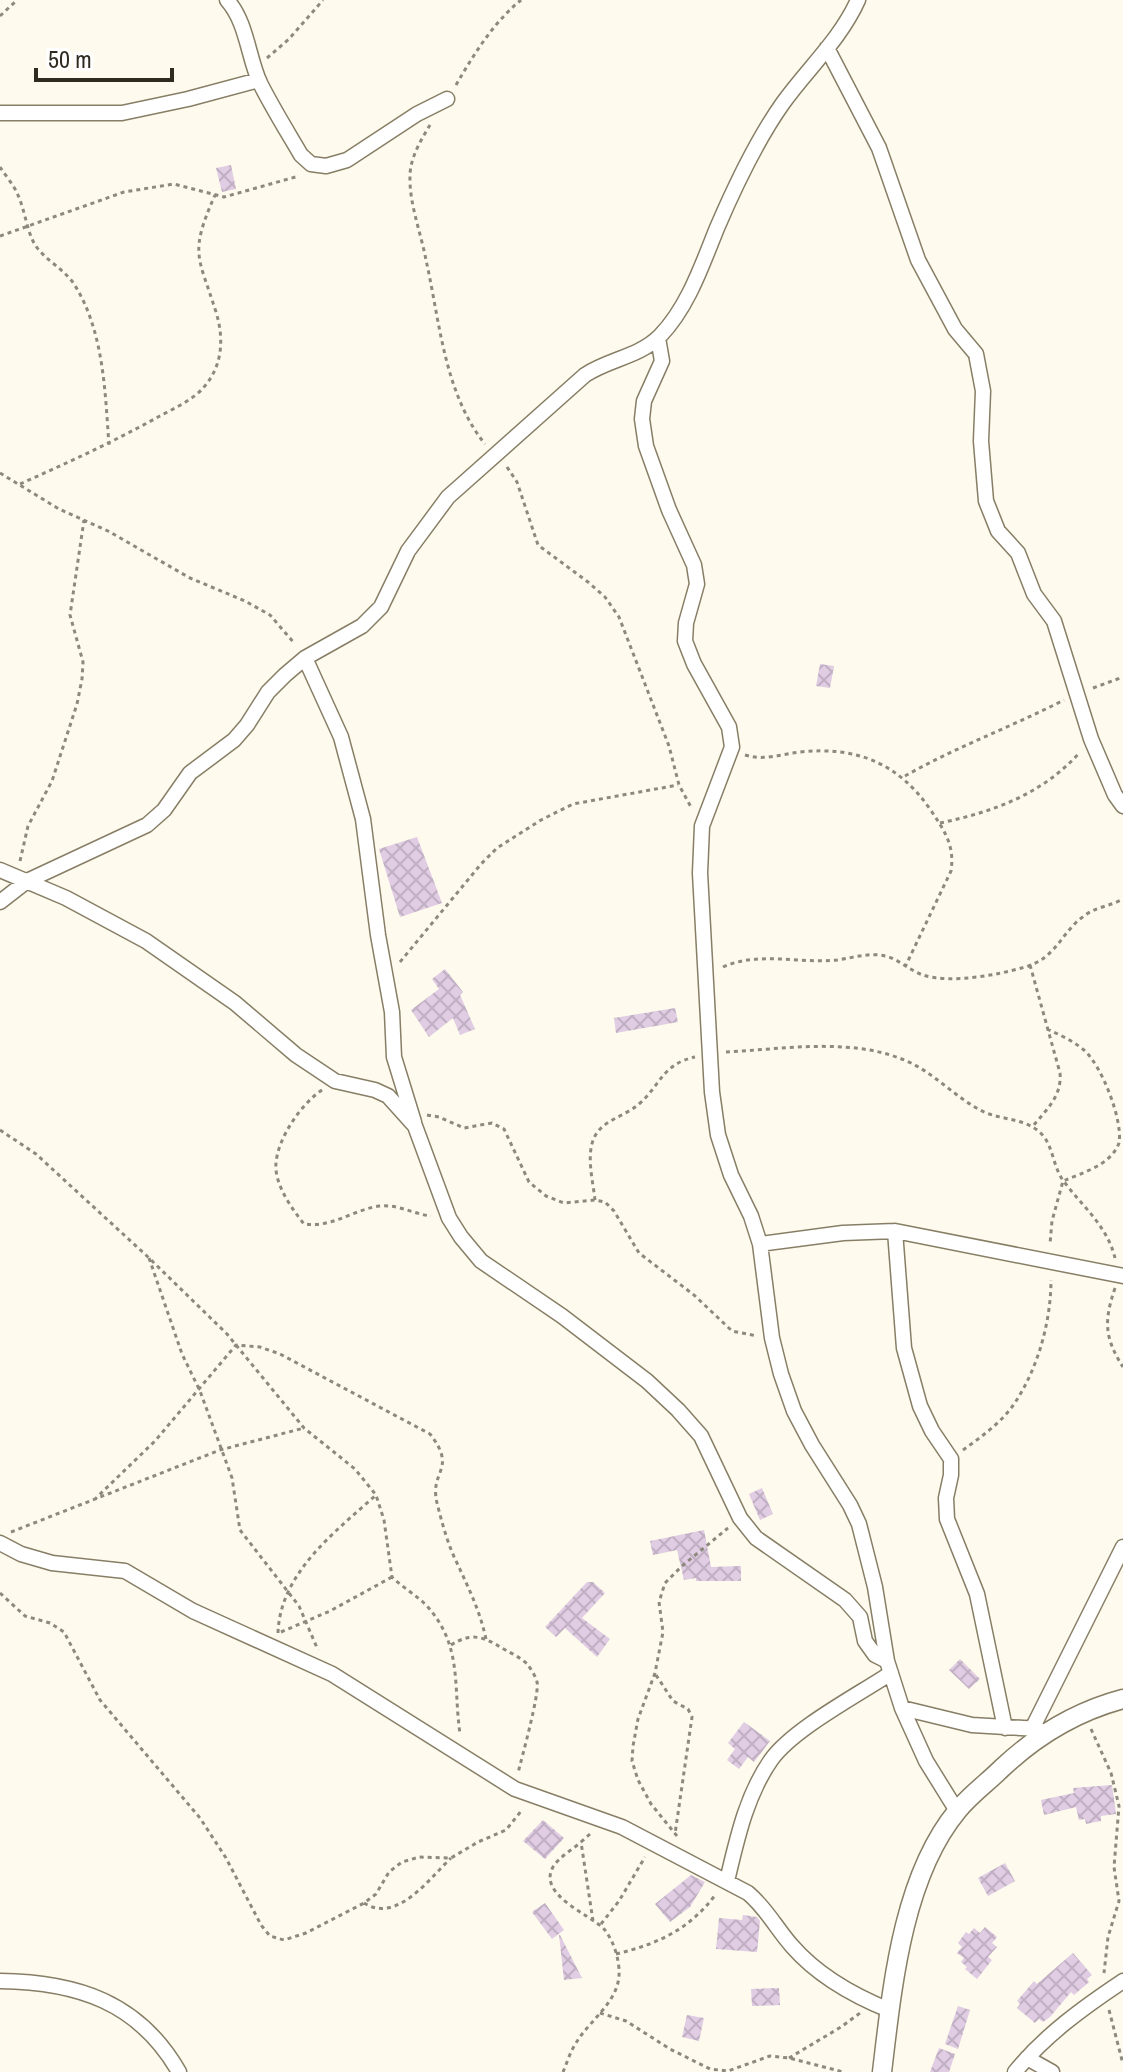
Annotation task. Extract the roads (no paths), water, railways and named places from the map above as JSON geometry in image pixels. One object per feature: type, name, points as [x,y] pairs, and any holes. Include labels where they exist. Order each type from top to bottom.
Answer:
[{"type":"street","points":[[227,0],[245,36],[257,74],[301,155],[311,164],[326,166],[347,160],[417,114],[447,99]]},
{"type":"street","points":[[0,902],[23,879],[147,825],[164,810],[190,773],[234,740],[268,692],[305,658],[362,626],[381,607],[408,551],[448,497],[585,375],[643,350],[658,338],[676,318],[730,199],[782,104],[849,21],[858,0]]},
{"type":"street","points":[[827,48],[879,148],[918,260],[955,329],[976,354],[983,391],[981,441],[986,501],[998,531],[1018,553],[1034,594],[1054,621],[1091,739],[1115,795],[1123,806]]},
{"type":"street","points":[[0,113],[122,113],[188,99],[257,74]]},
{"type":"street","points":[[658,338],[662,361],[644,401],[646,446],[669,510],[694,565],[697,584],[686,623],[685,641],[694,664],[729,727],[732,747],[702,826],[700,873],[718,1135],[760,1244],[772,1338],[794,1411],[859,1524],[875,1587],[889,1667],[902,1708],[926,1761],[957,1811]]},
{"type":"street","points":[[305,658],[330,709],[351,769],[363,819],[392,1012],[394,1057],[449,1218],[481,1261],[562,1316],[647,1381],[678,1410],[701,1436],[740,1518],[756,1538],[845,1600],[860,1617],[865,1641],[889,1667]]},
{"type":"street","points":[[0,870],[66,898],[146,941],[235,1003],[296,1055],[335,1081],[388,1096],[413,1120]]},
{"type":"street","points":[[760,1244],[843,1233],[895,1231],[1121,1276]]},
{"type":"street","points":[[895,1231],[902,1323],[911,1379],[932,1431],[951,1459],[947,1519],[977,1594],[1005,1728]]},
{"type":"street","points":[[0,1543],[21,1554],[52,1563],[125,1571],[193,1611],[332,1674],[515,1789],[604,1819],[727,1881],[764,1906],[790,1945],[822,1976],[881,2006]]},
{"type":"street","points":[[1032,1729],[1123,1547]]},
{"type":"street","points":[[727,1881],[746,1811],[755,1787],[773,1757],[889,1667]]},
{"type":"street","points":[[882,2072],[881,2006],[925,1864],[957,1811],[1017,1755],[1055,1729],[1081,1712],[1123,1699]]},
{"type":"street","points":[[902,1708],[972,1725],[1055,1729]]},
{"type":"street","points":[[0,1981],[39,1982],[81,1991],[114,2005],[143,2025],[179,2072]]},
{"type":"street","points":[[1015,2072],[1080,2009],[1123,1981]]},
{"type":"street","points":[[1027,2058],[1052,2072]]}]
